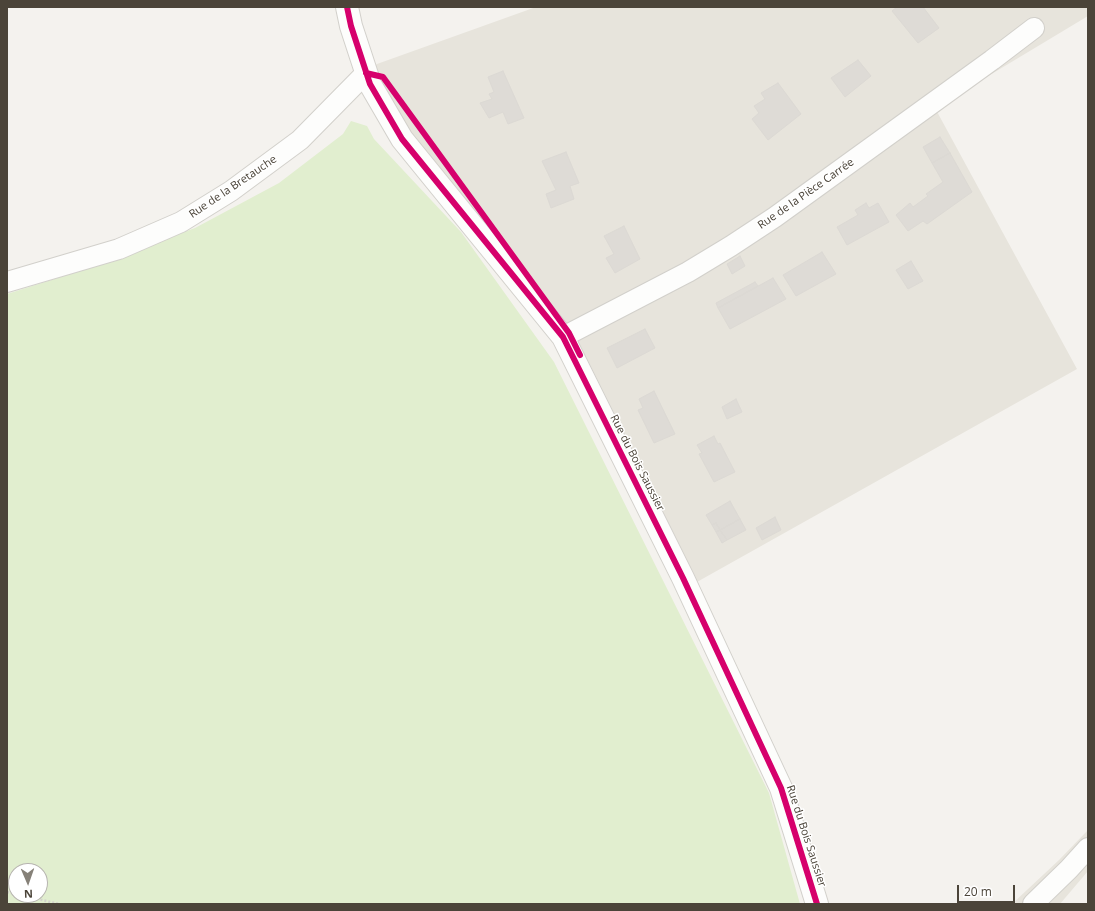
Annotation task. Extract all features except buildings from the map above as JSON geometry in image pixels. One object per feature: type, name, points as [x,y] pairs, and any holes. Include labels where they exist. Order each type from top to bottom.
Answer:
[{"type":"street","name":"Rue du Bois Saussier","points":[[346,7],[370,84],[402,139],[563,337],[684,578],[781,788],[817,904]]},
{"type":"street","name":"Rue de la Pièce Carrée","points":[[563,337],[688,272],[731,246],[801,198],[1034,28]]},
{"type":"street","name":"Rue de la Bretauche","points":[[7,282],[119,249],[181,222],[231,191],[300,140],[366,74]]},
{"type":"street","points":[[1033,904],[1088,848]]},
{"type":"path","points":[[48,901],[59,904]]},
{"type":"shaded area","points":[[536,7],[1088,7],[1088,16],[935,108],[1077,369],[688,587],[563,337],[366,73],[377,64]]},
{"type":"shaded area","points":[[1088,830],[1088,871],[1060,904],[1012,904],[1059,860]]},
{"type":"green space","points":[[351,121],[367,126],[374,139],[461,232],[554,362],[769,793],[800,904],[7,904],[7,294],[67,275],[195,228],[279,183],[343,134]]},
{"type":"cycle path","points":[[347,7],[351,26],[370,84],[402,139],[563,337],[683,578],[781,788],[817,904]]},
{"type":"cycle path","points":[[366,73],[383,77],[569,333],[580,355]]}]
